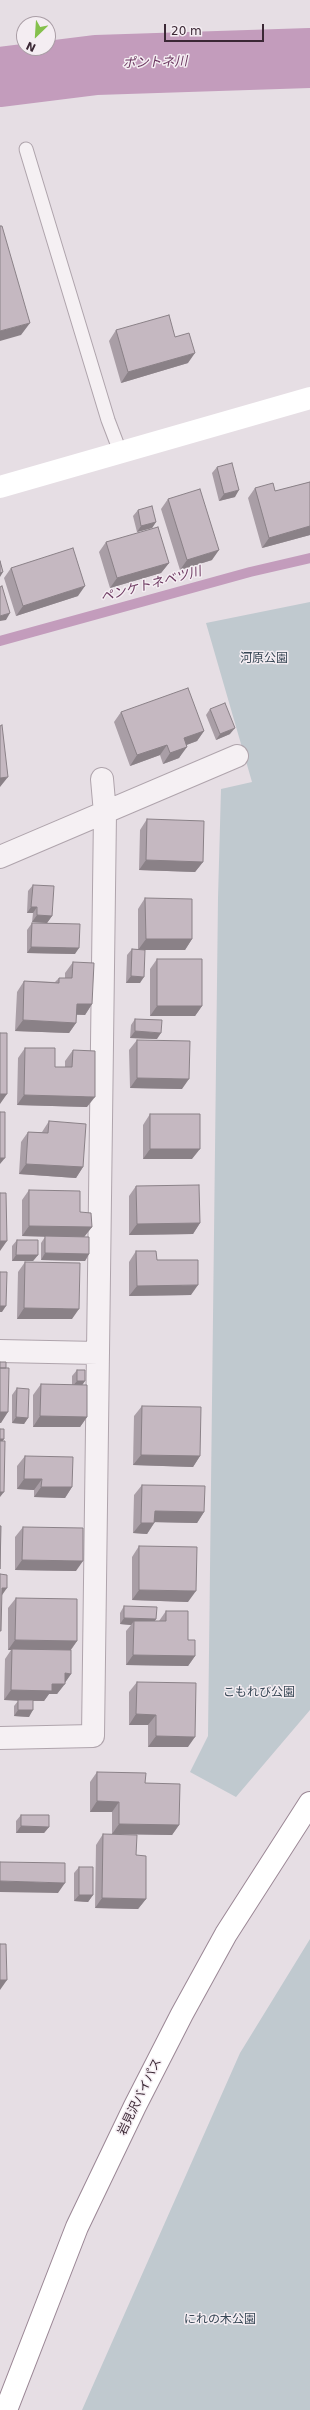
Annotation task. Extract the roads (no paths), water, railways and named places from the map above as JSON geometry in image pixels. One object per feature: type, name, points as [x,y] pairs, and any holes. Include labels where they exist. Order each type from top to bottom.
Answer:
[{"type":"main road","points":[[0,487],[121,454],[310,398]]},
{"type":"main road","name":"岩見沢バイパス","points":[[6,2410],[77,2227],[135,2106],[182,2014],[226,1934],[310,1803]]},
{"type":"street","points":[[0,857],[237,756]]},
{"type":"street","points":[[0,1738],[93,1736],[104,813],[102,779]]},
{"type":"street","points":[[0,1351],[98,1353]]},
{"type":"lane","points":[[26,149],[108,420],[121,454]]},
{"type":"waterway","name":"ポントネ川","points":[[0,77],[96,65],[310,58]]},
{"type":"waterway","name":"ペンケトネベツ川","points":[[0,641],[250,572],[310,558]]},
{"type":"park label","name":"河原公園","points":[[264,659]]},
{"type":"park label","name":"こもれび公園","points":[[259,1693]]},
{"type":"park label","name":"にれの木公園","points":[[220,2320]]}]
